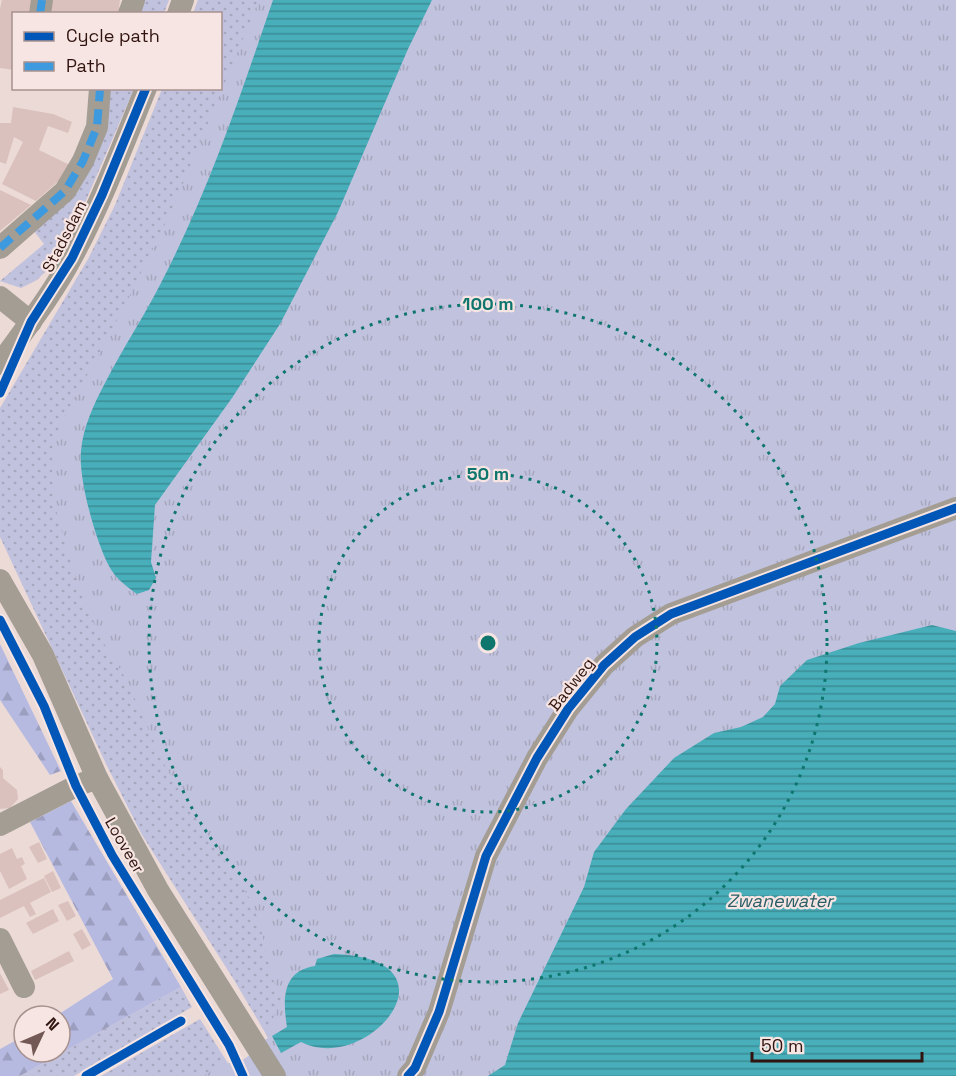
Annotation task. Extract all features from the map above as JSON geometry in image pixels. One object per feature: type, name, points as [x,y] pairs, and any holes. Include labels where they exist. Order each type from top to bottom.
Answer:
[{"type":"street","points":[[0,248],[65,191],[83,160],[97,127],[100,90]]},
{"type":"street","name":"Stadsdam","points":[[0,364],[31,322],[72,258],[102,195],[145,90]]},
{"type":"street","points":[[0,297],[31,322]]},
{"type":"street","name":"Badweg","points":[[408,1076],[415,1068],[439,1012],[486,856],[537,758],[568,709],[604,665],[635,637],[671,614],[956,508]]},
{"type":"street","name":"Looveer","points":[[0,580],[43,655],[97,778],[158,890],[275,1076]]},
{"type":"street","points":[[0,825],[76,786],[97,778]]},
{"type":"street","points":[[0,939],[24,987]]},
{"type":"green space","points":[[145,0],[169,0],[164,12],[140,12]]},
{"type":"green space","points":[[198,0],[273,0],[403,792],[279,1056],[142,835],[106,764],[0,537],[0,408],[88,259],[115,205],[162,90],[222,90],[222,12],[193,12]]},
{"type":"green space","points":[[259,0],[956,0],[956,1076],[203,1076],[223,1064],[241,1061],[253,1053],[258,1044],[268,1038],[266,1034],[281,1000],[272,977],[259,921],[252,902],[189,808],[163,762],[126,679],[100,637],[81,594],[55,506],[52,468],[53,449],[60,425],[124,307],[172,210]]},
{"type":"green space","points":[[107,90],[134,90],[84,205],[48,269],[37,280],[21,288],[0,281],[44,244],[34,231]]},
{"type":"green space","points":[[0,644],[61,771],[50,775],[0,700]]},
{"type":"green space","points":[[71,801],[181,987],[72,1047],[72,1006],[113,979],[30,822]]},
{"type":"green space","points":[[181,987],[192,1007],[74,1076],[20,1076],[42,1064],[72,1064],[72,1047]]},
{"type":"green space","points":[[200,1019],[236,1076],[101,1076]]},
{"type":"green space","points":[[12,1042],[12,1064],[42,1064],[20,1076],[0,1076],[0,1049]]},
{"type":"water","points":[[273,0],[432,0],[408,49],[338,212],[280,324],[232,398],[155,505],[151,562],[156,578],[149,590],[137,594],[114,574],[99,542],[82,477],[81,451],[84,433],[101,391],[158,289],[211,174]]},
{"type":"water","name":"Zwanewater","points":[[932,625],[956,631],[956,1076],[488,1076],[505,1065],[518,1023],[584,887],[594,852],[626,809],[674,758],[714,733],[741,727],[763,717],[775,704],[780,686],[807,660],[859,643]]},
{"type":"water","points":[[334,954],[373,961],[394,975],[399,993],[392,1013],[375,1030],[353,1043],[327,1048],[301,1042],[281,1053],[272,1036],[287,1027],[285,998],[290,981],[304,969],[315,966],[317,959]]},
{"type":"building","points":[[2,0],[40,0],[38,12],[12,12],[12,70],[0,68]]},
{"type":"building","points":[[47,0],[120,0],[119,7],[122,7],[121,12],[44,12]]},
{"type":"building","points":[[13,107],[53,114],[72,122],[68,133],[48,126],[39,150],[74,167],[36,201],[2,184],[23,142],[14,137],[6,164],[0,162],[0,123],[11,123]]},
{"type":"building","points":[[0,190],[31,205],[0,231]]},
{"type":"building","points":[[0,767],[3,770],[3,778],[17,790],[18,799],[10,808],[0,809]]},
{"type":"building","points":[[39,842],[47,859],[38,863],[29,847]]},
{"type":"building","points":[[12,848],[17,859],[22,857],[25,864],[21,866],[27,879],[9,889],[0,871],[0,854]]},
{"type":"building","points":[[53,871],[61,888],[52,892],[44,876]]},
{"type":"building","points":[[44,878],[51,892],[30,903],[36,914],[30,917],[24,906],[0,918],[0,900]]},
{"type":"building","points":[[68,901],[76,916],[67,921],[58,905]]},
{"type":"building","points":[[53,909],[59,921],[33,934],[26,923]]},
{"type":"building","points":[[82,929],[91,945],[82,950],[73,934]]},
{"type":"building","points":[[69,951],[74,961],[35,980],[31,971]]},
{"type":"building","points":[[0,973],[9,990],[0,994]]},
{"type":"marked path","points":[[40,12],[42,0]]},
{"type":"marked path","points":[[0,248],[65,191],[83,161],[97,127],[100,90]]},
{"type":"cycle path","points":[[0,393],[31,322],[72,258],[102,195],[145,90]]},
{"type":"cycle path","points":[[408,1076],[415,1068],[439,1012],[486,856],[537,758],[568,709],[604,665],[635,637],[671,614],[956,508]]},
{"type":"cycle path","points":[[0,620],[44,706],[76,786],[112,855],[229,1045],[243,1076]]},
{"type":"cycle path","points":[[86,1076],[181,1021]]}]
